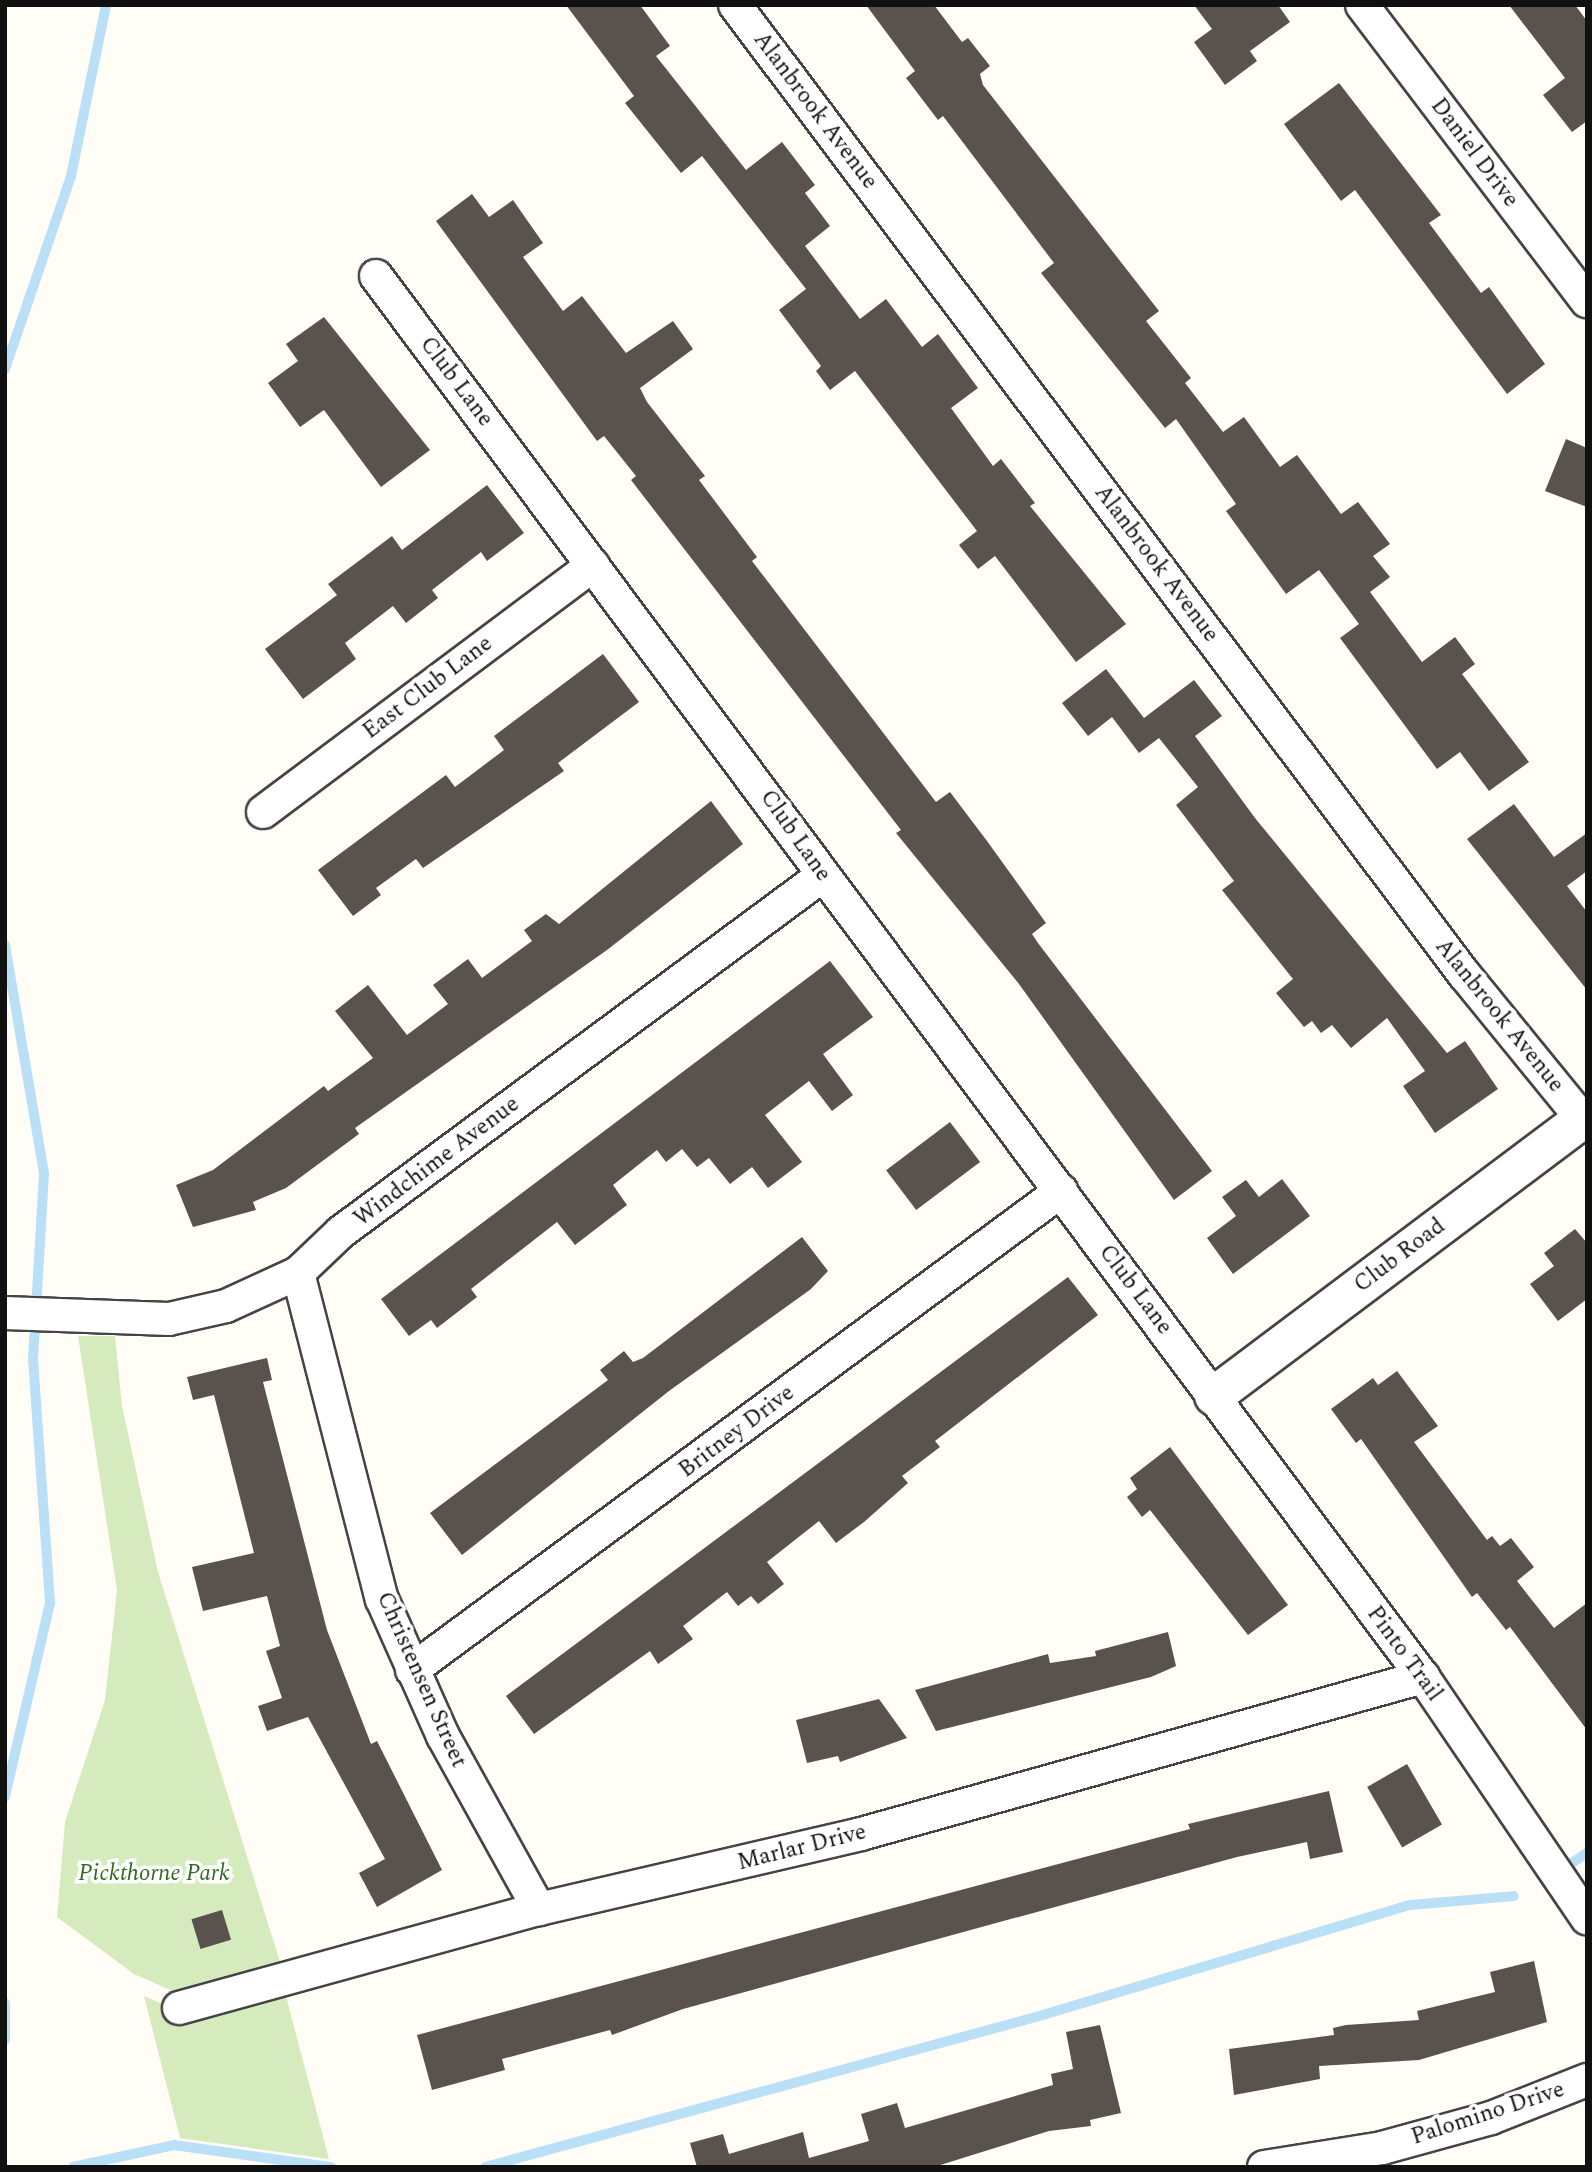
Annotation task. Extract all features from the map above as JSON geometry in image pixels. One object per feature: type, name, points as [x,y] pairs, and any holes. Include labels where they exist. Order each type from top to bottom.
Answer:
[{"type":"street","name":"Alanbrook Avenue","points":[[735,5],[1456,963],[1585,1120]]},
{"type":"street","name":"Daniel Drive","points":[[1362,5],[1587,301]]},
{"type":"street","name":"Club Lane","points":[[376,276],[822,876],[1214,1396]]},
{"type":"street","name":"East Club Lane","points":[[262,812],[593,565]]},
{"type":"street","name":"Windchime Avenue","points":[[8,1314],[169,1319],[226,1306],[298,1272],[341,1232],[822,876]]},
{"type":"street","name":"Club Road","points":[[1214,1396],[1585,1120]]},
{"type":"street","name":"Britney Drive","points":[[412,1670],[1061,1191]]},
{"type":"street","name":"Christensen Street","points":[[298,1272],[382,1599],[412,1670],[539,1909]]},
{"type":"street","name":"Pinto Trail","points":[[1214,1396],[1423,1677],[1587,1917]]},
{"type":"street","name":"Marlar Drive","points":[[179,2008],[539,1909],[861,1833],[1423,1677]]},
{"type":"street","name":"Palomino Drive","points":[[1264,2167],[1395,2145],[1491,2118],[1587,2080]]},
{"type":"green space","name":"Pickthorne Park","points":[[78,1336],[115,1336],[122,1406],[158,1572],[280,1962],[177,1993],[134,1974],[57,1917],[65,1822],[105,1700],[117,1590]]},
{"type":"green space","points":[[283,1985],[329,2159],[180,2138],[144,1996],[185,2014]]},
{"type":"building","points":[[566,5],[640,5],[670,46],[656,56],[746,170],[782,142],[815,185],[805,193],[830,226],[805,246],[860,319],[886,299],[922,347],[938,334],[978,388],[951,408],[993,466],[1001,459],[1035,503],[1030,506],[1126,624],[1076,662],[995,556],[978,569],[959,545],[977,531],[855,371],[830,390],[816,371],[821,366],[779,310],[806,289],[702,156],[681,173],[625,103],[634,96]]},
{"type":"building","points":[[866,5],[934,5],[962,42],[968,38],[990,66],[980,74],[983,85],[1159,311],[1146,321],[1191,378],[1185,383],[1223,432],[1244,417],[1280,467],[1297,455],[1341,514],[1358,502],[1390,544],[1373,556],[1390,577],[1370,592],[1422,662],[1455,637],[1475,664],[1462,674],[1529,762],[1489,791],[1460,752],[1437,769],[1340,638],[1359,624],[1319,570],[1286,594],[1226,511],[1236,504],[1176,419],[1165,428],[1041,273],[1054,263],[943,116],[938,120],[906,78],[915,71]]},
{"type":"building","points":[[1194,5],[1278,5],[1290,22],[1250,51],[1257,61],[1225,85],[1194,42],[1212,29]]},
{"type":"building","points":[[1509,5],[1575,5],[1587,21],[1587,121],[1572,132],[1543,95],[1565,78]]},
{"type":"building","points":[[1339,83],[1441,215],[1429,223],[1481,293],[1489,287],[1545,364],[1507,394],[1355,190],[1341,201],[1284,124]]},
{"type":"building","points":[[472,194],[489,217],[513,200],[543,243],[523,257],[563,311],[582,296],[626,353],[673,321],[693,349],[640,388],[647,402],[705,476],[699,480],[757,557],[752,561],[936,802],[950,792],[987,841],[1046,923],[1032,934],[1038,943],[1212,1171],[1174,1200],[1019,984],[896,833],[901,830],[631,480],[636,476],[604,436],[597,441],[436,221]]},
{"type":"building","points":[[324,317],[430,450],[381,487],[324,410],[300,427],[268,383],[298,361],[286,344]]},
{"type":"building","points":[[1566,439],[1587,448],[1587,507],[1545,491]]},
{"type":"building","points":[[487,485],[524,533],[487,561],[481,552],[432,590],[438,598],[406,623],[393,606],[345,643],[356,659],[303,699],[265,649],[337,595],[328,584],[392,536],[402,550]]},
{"type":"building","points":[[603,654],[639,702],[558,763],[564,771],[423,868],[416,859],[376,888],[381,895],[353,916],[318,870],[446,775],[455,787],[504,750],[494,736]]},
{"type":"building","points":[[1106,669],[1144,718],[1194,680],[1222,716],[1195,736],[1255,818],[1447,1053],[1465,1041],[1498,1089],[1435,1133],[1403,1086],[1425,1071],[1387,1018],[1351,1048],[1332,1025],[1321,1033],[1312,1021],[1304,1027],[1276,993],[1293,979],[1222,890],[1234,881],[1176,805],[1198,787],[1159,738],[1139,753],[1112,717],[1088,736],[1062,703]]},
{"type":"building","points":[[711,801],[743,844],[607,950],[355,1128],[359,1134],[286,1188],[253,1202],[256,1210],[193,1227],[176,1185],[213,1170],[324,1086],[328,1091],[373,1058],[335,1011],[368,985],[407,1035],[448,1004],[433,985],[468,959],[482,978],[532,941],[524,930],[546,914],[559,924]]},
{"type":"building","points":[[1514,804],[1554,857],[1587,833],[1587,871],[1567,886],[1587,912],[1587,990],[1467,839]]},
{"type":"building","points":[[830,961],[873,1017],[823,1054],[853,1095],[832,1111],[809,1081],[765,1115],[802,1162],[768,1188],[752,1167],[730,1184],[709,1158],[697,1167],[682,1149],[666,1162],[657,1150],[613,1185],[627,1205],[575,1245],[557,1222],[471,1289],[477,1297],[437,1328],[431,1320],[409,1336],[381,1299]]},
{"type":"building","points":[[950,1122],[980,1162],[916,1210],[886,1170]]},
{"type":"building","points":[[1282,1179],[1310,1216],[1233,1274],[1207,1238],[1236,1216],[1222,1197],[1246,1180],[1259,1197]]},
{"type":"building","points":[[1575,1229],[1587,1243],[1587,1299],[1558,1321],[1530,1284],[1554,1266],[1544,1253]]},
{"type":"building","points":[[802,1237],[828,1271],[811,1289],[669,1391],[462,1555],[430,1513],[608,1380],[600,1370],[624,1351],[633,1362],[643,1358]]},
{"type":"building","points":[[1068,1277],[1098,1315],[935,1441],[940,1447],[902,1476],[908,1483],[864,1522],[836,1543],[819,1521],[767,1562],[784,1584],[758,1604],[751,1596],[738,1606],[727,1592],[683,1626],[693,1639],[658,1664],[650,1651],[534,1734],[506,1696]]},
{"type":"building","points":[[267,1358],[272,1380],[263,1382],[327,1630],[371,1744],[377,1741],[442,1870],[377,1907],[359,1873],[385,1859],[308,1717],[267,1731],[258,1706],[282,1698],[266,1651],[280,1646],[267,1596],[203,1611],[192,1567],[254,1553],[214,1395],[193,1400],[187,1377]]},
{"type":"building","points":[[1397,1371],[1438,1426],[1414,1442],[1487,1540],[1492,1536],[1500,1546],[1511,1538],[1534,1567],[1517,1581],[1554,1628],[1587,1603],[1587,1730],[1510,1627],[1506,1630],[1477,1593],[1472,1597],[1361,1439],[1356,1443],[1331,1409],[1373,1378],[1378,1385]]},
{"type":"building","points":[[1170,1447],[1288,1605],[1248,1635],[1150,1510],[1142,1517],[1127,1497],[1137,1489],[1130,1478]]},
{"type":"building","points":[[1168,1632],[1176,1666],[1151,1677],[936,1731],[915,1690],[1048,1654],[1050,1663],[1096,1656],[1095,1651]]},
{"type":"building","points":[[879,1699],[907,1738],[840,1762],[838,1756],[807,1763],[796,1720]]},
{"type":"building","points":[[1407,1764],[1442,1825],[1402,1848],[1367,1787]]},
{"type":"building","points":[[1329,1791],[1343,1852],[1310,1859],[1307,1842],[1237,1857],[683,2009],[612,2035],[610,2030],[502,2059],[505,2070],[432,2090],[417,2035],[1190,1829],[1188,1824]]},
{"type":"building","points":[[222,1910],[231,1940],[200,1949],[191,1919]]},
{"type":"building","points":[[1534,1961],[1547,2022],[1419,2060],[1319,2066],[1320,2079],[1234,2095],[1229,2049],[1334,2035],[1333,2028],[1346,2025],[1419,2020],[1417,2011],[1495,1992],[1490,1972]]},
{"type":"building","points":[[1100,2025],[1121,2113],[1090,2120],[1091,2126],[1049,2131],[934,2167],[697,2167],[690,2143],[723,2134],[729,2154],[803,2132],[809,2158],[869,2141],[861,2114],[897,2103],[905,2128],[1053,2085],[1051,2074],[1073,2069],[1066,2032]]},
{"type":"waterway","points":[[5,369],[71,176],[106,5]]},
{"type":"waterway","points":[[5,945],[44,1174],[33,1359],[50,1603],[5,1797]]},
{"type":"waterway","points":[[1572,1863],[1587,1853]]},
{"type":"waterway","points":[[485,2167],[1036,2017],[1410,1905],[1514,1896]]},
{"type":"waterway","points":[[5,2003],[5,2040]]},
{"type":"waterway","points":[[73,2167],[174,2145],[331,2167]]}]
